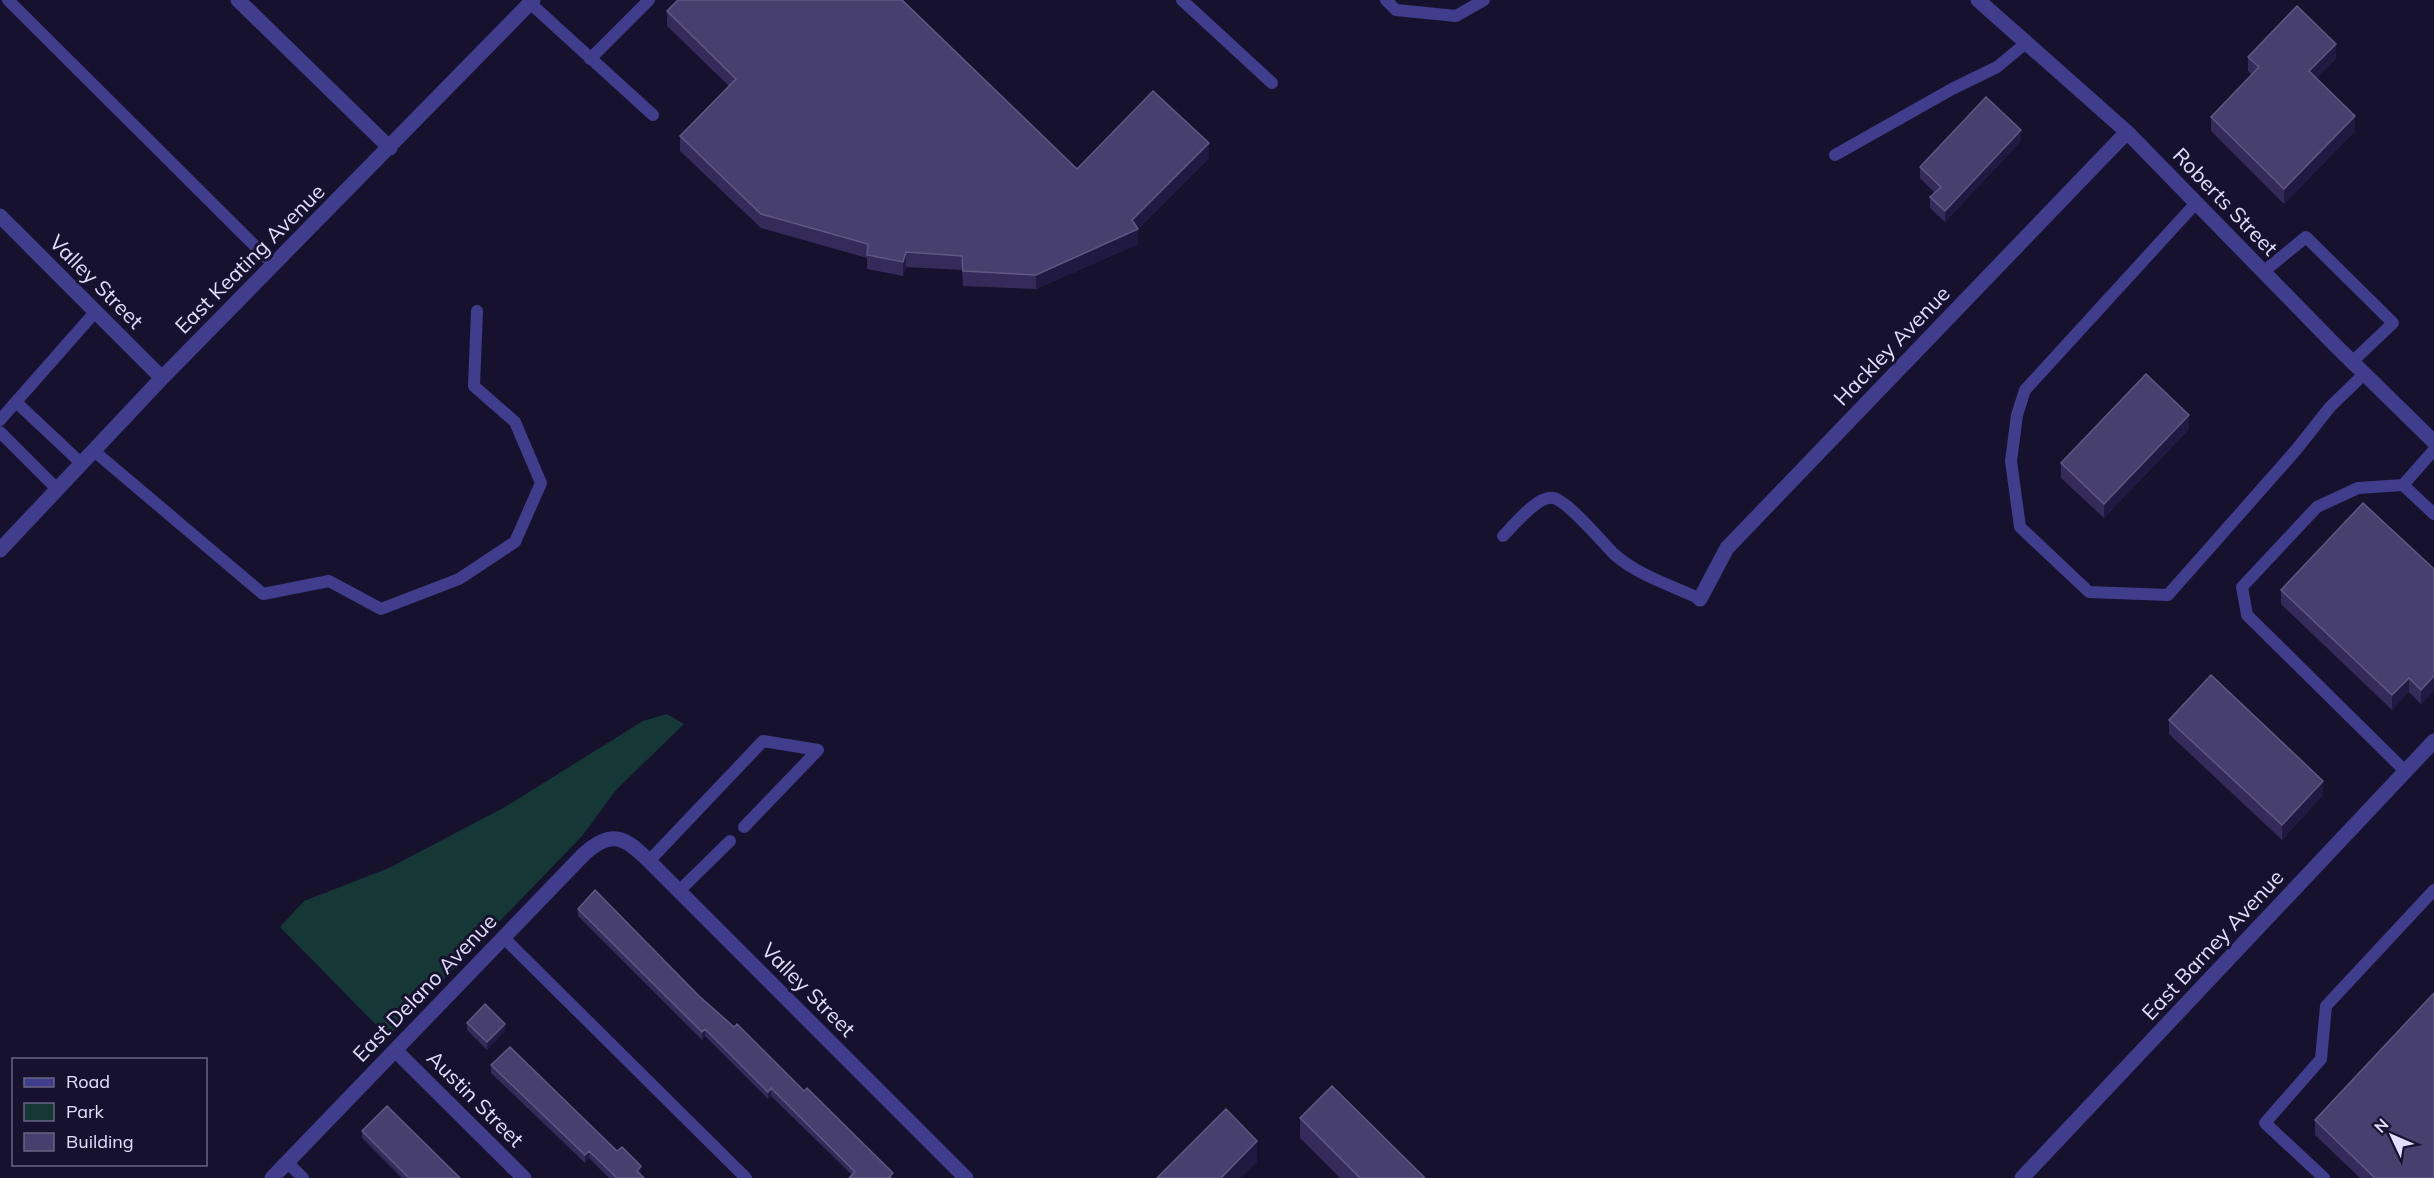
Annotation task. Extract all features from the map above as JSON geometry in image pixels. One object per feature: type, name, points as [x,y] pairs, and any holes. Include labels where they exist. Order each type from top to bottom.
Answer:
[{"type":"street","points":[[238,0],[390,148]]},
{"type":"street","name":"Roberts Street","points":[[1978,0],[2127,132],[2352,362],[2434,442]]},
{"type":"street","name":"East Keating Avenue","points":[[0,550],[162,378],[532,2]]},
{"type":"street","name":"Hackley Avenue","points":[[1700,599],[1727,548],[2127,132]]},
{"type":"street","name":"Valley Street","points":[[0,216],[162,378]]},
{"type":"street","name":"East Barney Avenue","points":[[2022,1178],[2434,741]]},
{"type":"street","name":"Valley Street","points":[[616,838],[626,840],[649,861],[966,1178]]},
{"type":"street","name":"East Delano Avenue","points":[[272,1178],[592,847],[600,842],[616,838]]},
{"type":"street","name":"Austin Street","points":[[395,1050],[524,1178]]},
{"type":"lane","points":[[8,0],[274,265]]},
{"type":"lane","points":[[590,59],[649,0]]},
{"type":"lane","points":[[1182,0],[1272,83]]},
{"type":"lane","points":[[1386,0],[1396,10],[1456,16],[1484,0]]},
{"type":"lane","points":[[532,2],[652,116]]},
{"type":"lane","points":[[1835,155],[1952,89],[1997,67],[2026,43]]},
{"type":"lane","points":[[2196,203],[2025,390],[2017,415],[2011,461],[2020,526],[2089,592],[2168,595],[2296,450],[2330,407],[2364,374]]},
{"type":"lane","points":[[2263,272],[2306,237],[2393,323],[2352,362]]},
{"type":"lane","points":[[94,451],[263,594],[329,581],[381,609],[459,579],[515,542],[541,483],[515,422],[474,386],[477,311]]},
{"type":"lane","points":[[0,420],[96,312]]},
{"type":"lane","points":[[16,402],[82,464]]},
{"type":"lane","points":[[0,432],[57,489]]},
{"type":"lane","points":[[2406,771],[2247,615],[2242,587],[2317,507],[2358,488],[2403,485],[2434,450]]},
{"type":"lane","points":[[2403,485],[2434,514]]},
{"type":"lane","points":[[1503,536],[1542,498],[1554,498],[1566,506],[1616,556],[1645,573],[1700,599]]},
{"type":"lane","points":[[649,861],[763,741],[818,750],[744,827]]},
{"type":"lane","points":[[679,891],[730,841]]},
{"type":"lane","points":[[2324,1178],[2265,1123],[2321,1059],[2326,1006],[2434,890]]},
{"type":"lane","points":[[503,937],[746,1178]]},
{"type":"lane","points":[[287,1162],[303,1178]]},
{"type":"green space","points":[[667,714],[684,724],[616,790],[582,836],[388,1037],[280,927],[304,901],[389,868],[505,807],[643,721]]},
{"type":"building","points":[[678,0],[902,0],[1077,169],[1153,91],[1209,143],[1132,220],[1138,229],[1036,275],[963,271],[962,256],[906,252],[903,262],[867,255],[868,244],[761,214],[680,136],[736,79],[667,11]]},
{"type":"building","points":[[2297,6],[2336,44],[2309,71],[2355,116],[2284,189],[2211,117],[2259,67],[2248,57]]},
{"type":"building","points":[[1986,97],[2021,130],[1945,211],[1930,197],[1941,187],[1920,167]]},
{"type":"building","points":[[2146,374],[2189,415],[2104,504],[2061,463]]},
{"type":"building","points":[[2363,503],[2434,569],[2434,676],[2421,690],[2409,678],[2392,695],[2281,590]]},
{"type":"building","points":[[2211,675],[2323,781],[2282,825],[2169,720]]},
{"type":"building","points":[[595,890],[699,996],[734,1027],[737,1024],[804,1091],[807,1088],[893,1173],[889,1177],[891,1178],[849,1178],[855,1172],[771,1088],[768,1092],[705,1029],[702,1032],[578,909]]},
{"type":"building","points":[[2434,993],[2434,1178],[2375,1178],[2315,1120]]},
{"type":"building","points":[[485,1004],[505,1024],[487,1042],[467,1023]]},
{"type":"building","points":[[510,1047],[617,1151],[622,1147],[641,1166],[637,1171],[644,1178],[617,1178],[589,1151],[585,1155],[491,1065]]},
{"type":"building","points":[[1332,1086],[1425,1178],[1360,1178],[1300,1118]]},
{"type":"building","points":[[387,1106],[460,1178],[409,1178],[362,1131]]},
{"type":"building","points":[[1226,1109],[1257,1141],[1221,1178],[1157,1178]]}]
